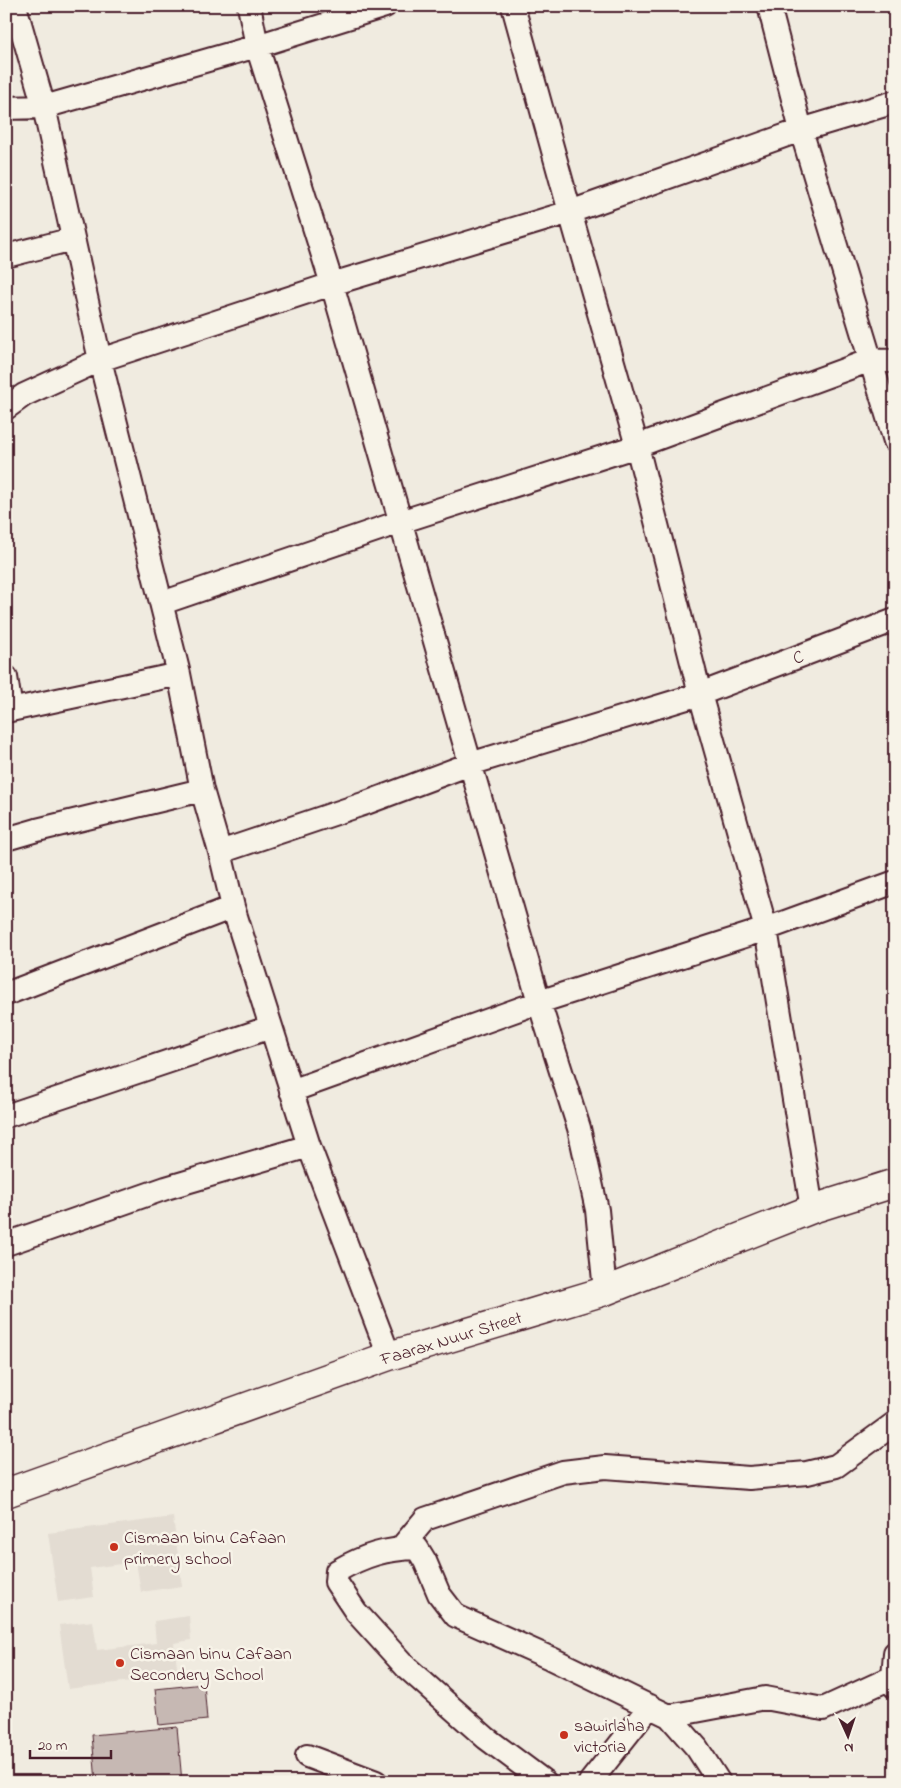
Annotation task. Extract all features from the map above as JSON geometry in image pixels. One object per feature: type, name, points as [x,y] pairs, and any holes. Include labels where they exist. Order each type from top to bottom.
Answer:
[{"type":"main road","name":"Faarax Nuur Street","points":[[6,1492],[389,1356],[605,1291],[812,1209],[895,1183]]},
{"type":"street","points":[[15,6],[44,107],[100,360],[162,603],[179,674],[202,790],[220,852],[233,907],[309,1146],[389,1356]]},
{"type":"street","points":[[249,6],[257,46],[332,284],[539,1002],[579,1128],[597,1210],[605,1291]]},
{"type":"street","points":[[6,108],[44,107],[257,46],[385,6]]},
{"type":"street","points":[[513,6],[637,446],[700,694],[766,929],[812,1209]]},
{"type":"street","points":[[769,6],[802,130],[895,441]]},
{"type":"street","points":[[6,408],[24,395],[100,360],[332,284],[570,212],[802,130],[895,102]]},
{"type":"street","points":[[6,256],[73,239]]},
{"type":"street","points":[[162,603],[400,522],[637,446],[871,360],[895,361]]},
{"type":"street","name":"C","points":[[220,852],[366,803],[470,764],[700,694],[895,620]]},
{"type":"street","points":[[6,677],[9,711],[179,674]]},
{"type":"street","points":[[6,839],[202,790]]},
{"type":"street","points":[[291,1091],[539,1002],[766,929],[895,882]]},
{"type":"street","points":[[6,994],[233,907]]},
{"type":"street","points":[[6,1116],[271,1027]]},
{"type":"street","points":[[6,1244],[166,1188],[309,1146]]},
{"type":"street","points":[[400,1549],[426,1519],[563,1472],[605,1468],[750,1478],[807,1473],[836,1466],[895,1423]]},
{"type":"street","points":[[545,1782],[486,1738],[406,1667],[356,1612],[336,1582],[337,1571],[373,1553],[417,1548],[425,1561],[439,1594],[456,1616],[660,1711],[697,1748],[719,1782]]},
{"type":"street","points":[[590,1782],[660,1711],[765,1698],[823,1709],[894,1682],[895,1653]]},
{"type":"street","points":[[307,1756],[376,1782]]},
{"type":"shaded area","name":"Cismaan binu Cafaan primery school","points":[[173,1517],[182,1586],[141,1592],[136,1562],[90,1568],[94,1597],[58,1602],[48,1533]]},
{"type":"shaded area","name":"Cismaan binu Cafaan Secondery School","points":[[189,1616],[191,1640],[174,1643],[178,1675],[68,1689],[59,1625],[93,1621],[97,1650],[156,1643],[154,1621]]},
{"type":"building","points":[[204,1684],[207,1720],[159,1725],[155,1689]]},
{"type":"building","points":[[177,1727],[182,1782],[96,1782],[92,1735]]},
{"type":"place","name":"Cismaan binu Cafaan primery school","points":[[114,1547]]},
{"type":"place","name":"Cismaan binu Cafaan Secondery School","points":[[120,1663]]},
{"type":"place","name":"sawirlaha victoria","points":[[564,1735]]}]
